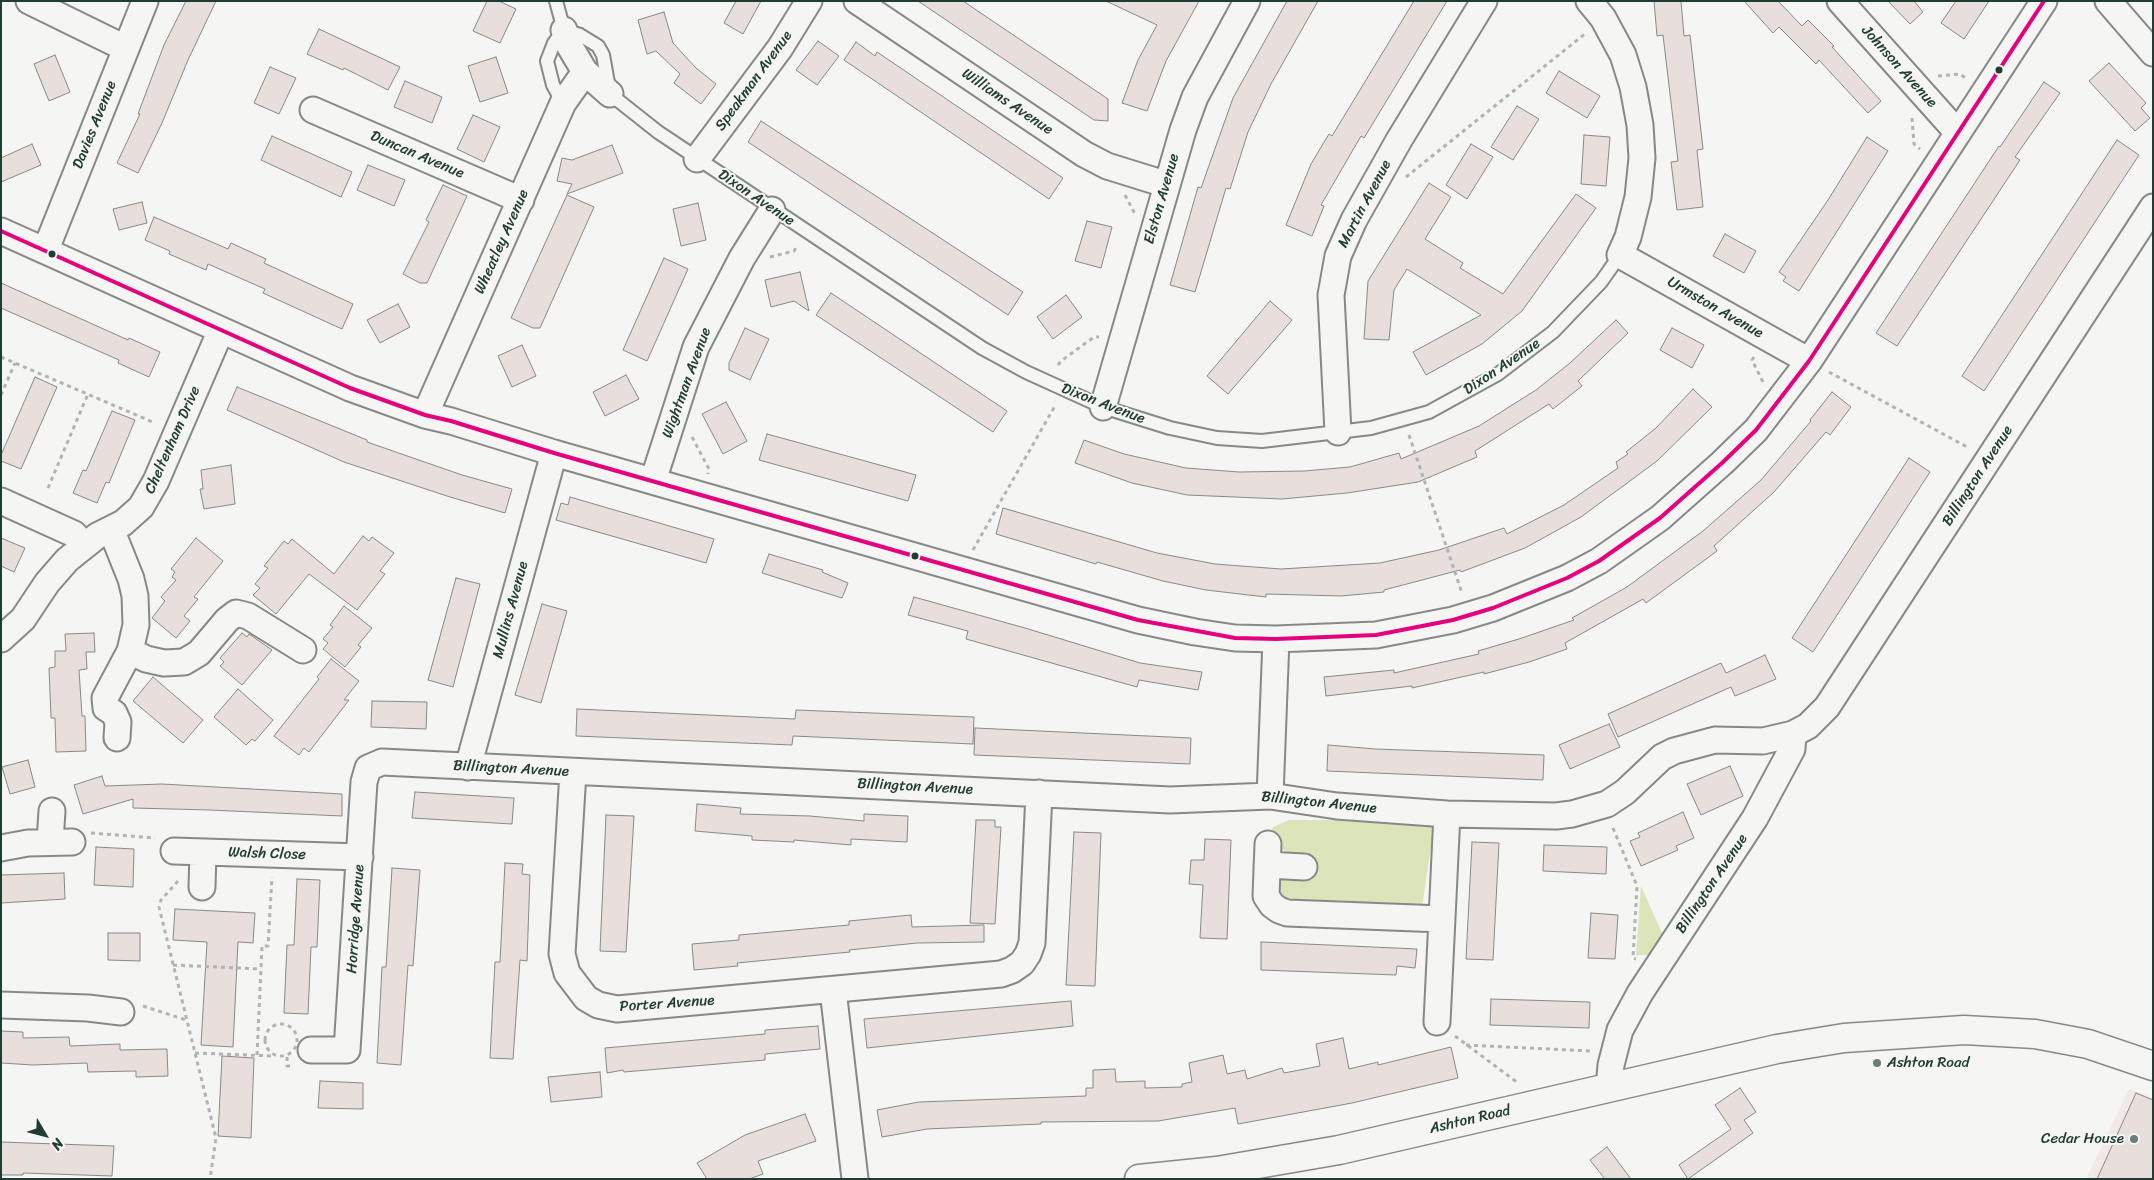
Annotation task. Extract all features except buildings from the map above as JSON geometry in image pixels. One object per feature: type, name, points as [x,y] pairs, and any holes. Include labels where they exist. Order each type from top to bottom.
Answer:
[{"type":"main road","name":"Ashton Road","points":[[1139,1179],[1217,1171],[1339,1150],[1777,1049],[1834,1040],[1964,1030],[2035,1034],[2088,1044],[2153,1066]]},
{"type":"street","points":[[29,1],[125,48]]},
{"type":"street","name":"Davies Avenue","points":[[46,249],[145,1]]},
{"type":"street","name":"Speakman Avenue","points":[[697,158],[780,48],[809,1]]},
{"type":"street","name":"Williams Avenue","points":[[857,1],[1084,154],[1107,166],[1166,184]]},
{"type":"street","name":"Elston Avenue","points":[[1103,407],[1166,184],[1195,97],[1247,1]]},
{"type":"street","name":"Martin Avenue","points":[[1338,432],[1332,295],[1338,256],[1354,220],[1399,140],[1484,1]]},
{"type":"street","points":[[1589,1],[1603,18],[1623,55],[1633,87],[1640,124],[1642,158],[1638,197],[1628,237],[1620,255]]},
{"type":"street","name":"Johnson Avenue","points":[[1840,1],[1958,133]]},
{"type":"street","points":[[1,230],[350,388],[426,415],[554,453],[1138,620],[1235,638],[1276,639],[1376,635],[1414,629],[1493,608],[1567,578],[1599,561],[1684,498],[1756,430],[1809,361],[2044,1]]},
{"type":"street","points":[[2108,1],[2153,52]]},
{"type":"street","name":"Dixon Avenue","points":[[564,30],[569,45],[585,72],[610,94]]},
{"type":"street","name":"Wheatley Avenue","points":[[426,415],[563,104],[585,72]]},
{"type":"street","name":"Duncan Avenue","points":[[313,110],[521,200]]},
{"type":"street","name":"Billington Avenue","points":[[382,762],[1170,800],[1270,796],[1337,806],[1447,814],[1556,816],[1572,814],[1607,804],[1625,792],[1662,757],[1674,750],[1714,740],[1763,741],[1792,734],[1808,726],[1827,707],[2153,207]]},
{"type":"street","name":"Wightman Avenue","points":[[653,481],[696,347],[742,258],[772,210]]},
{"type":"street","name":"Urmston Avenue","points":[[1620,255],[1809,361]]},
{"type":"street","name":"Cheltenham Drive","points":[[1,639],[23,619],[47,583],[67,560],[84,545],[132,516],[149,494],[221,330]]},
{"type":"street","name":"Mullins Avenue","points":[[468,767],[554,453]]},
{"type":"street","points":[[1,501],[74,534],[84,545]]},
{"type":"street","points":[[111,529],[131,579],[135,596],[136,625],[130,651],[105,698],[106,708],[114,714],[118,722],[117,738]]},
{"type":"street","points":[[130,651],[146,659],[164,663],[184,662],[199,654],[227,620],[236,613],[248,616],[303,650]]},
{"type":"street","points":[[1270,796],[1276,639]]},
{"type":"street","name":"Billington Avenue","points":[[1608,1088],[1613,1052],[1620,1030],[1659,963],[1755,818],[1792,749],[1792,734]]},
{"type":"street","name":"Horridge Avenue","points":[[311,1050],[347,1050],[365,775],[368,768],[382,762]]},
{"type":"street","name":"Porter Avenue","points":[[573,772],[562,954],[567,973],[586,998],[598,1005],[617,1009],[1001,974],[1012,970],[1022,963],[1032,943],[1039,793]]},
{"type":"street","points":[[1,848],[61,842],[52,810]]},
{"type":"street","points":[[1437,1022],[1447,814]]},
{"type":"street","name":"Walsh Close","points":[[174,851],[360,858]]},
{"type":"street","points":[[190,883],[203,852]]},
{"type":"street","points":[[1304,868],[1267,855],[1266,896],[1272,905],[1287,913],[1442,919]]},
{"type":"street","points":[[833,990],[855,1179]]},
{"type":"street","points":[[1,1005],[88,1008],[121,1012]]},
{"type":"lane","points":[[556,1],[564,30]]},
{"type":"lane","points":[[564,30],[580,35],[598,46],[603,55],[610,94]]},
{"type":"lane","points":[[563,104],[553,85],[547,61],[554,43],[564,30]]},
{"type":"lane","name":"Dixon Avenue","points":[[610,94],[658,132],[772,210],[850,259],[982,348],[1026,372],[1103,407],[1170,428],[1217,438],[1262,440],[1371,428],[1430,412],[1498,374],[1526,355],[1572,314],[1601,282],[1620,255]]},
{"type":"path","points":[[1405,178],[1587,32]]},
{"type":"path","points":[[1934,79],[1938,75],[1960,74],[1968,79]]},
{"type":"path","points":[[1916,112],[1912,116],[1914,144],[1920,149]]},
{"type":"path","points":[[765,258],[794,251],[798,245]]},
{"type":"path","points":[[1058,366],[1061,361],[1094,337],[1100,337]]},
{"type":"path","points":[[1755,354],[1752,360],[1764,383]]},
{"type":"path","points":[[1,357],[158,424]]},
{"type":"path","points":[[1809,361],[1989,459]]},
{"type":"path","points":[[1,395],[15,363]]},
{"type":"path","points":[[48,488],[88,394]]},
{"type":"path","points":[[969,557],[1057,403]]},
{"type":"path","points":[[1408,432],[1464,596]]},
{"type":"path","points":[[690,435],[709,469],[707,476]]},
{"type":"path","points":[[1613,828],[1637,886],[1633,958],[1659,963]]},
{"type":"path","points":[[61,842],[73,833],[153,837],[174,851]]},
{"type":"path","points":[[257,1055],[262,946],[268,946],[273,854]]},
{"type":"path","points":[[190,883],[161,900],[158,907],[216,1138],[210,1179]]},
{"type":"path","points":[[173,965],[261,969]]},
{"type":"path","points":[[121,1012],[134,1003],[186,1020]]},
{"type":"path","points":[[1437,1022],[1524,1086]]},
{"type":"path","points":[[194,1052],[276,1056],[286,1056],[297,1043],[297,1038],[292,1028],[282,1024],[277,1024],[268,1029],[264,1039],[268,1050],[276,1056]]},
{"type":"path","points":[[1466,1045],[1613,1052]]},
{"type":"shaded area","name":"Cedar House","points":[[2129,1089],[2153,1098],[2153,1179],[2086,1179]]},
{"type":"green space","points":[[1289,820],[1435,820],[1422,907],[1283,900],[1272,884],[1305,856],[1277,848],[1271,832],[1273,827]]},
{"type":"green space","points":[[1641,886],[1665,940],[1651,955],[1636,955]]},
{"type":"transit line","points":[[1,231],[350,388],[425,415],[451,421],[554,453],[1138,620],[1235,638],[1276,639],[1376,635],[1453,620],[1493,608],[1567,578],[1599,561],[1660,518],[1722,463],[1756,430],[1809,361],[2044,1]]},
{"type":"place","name":"Ashton Road","points":[[1877,1063]]},
{"type":"place","name":"Cedar House","points":[[2134,1139]]}]
